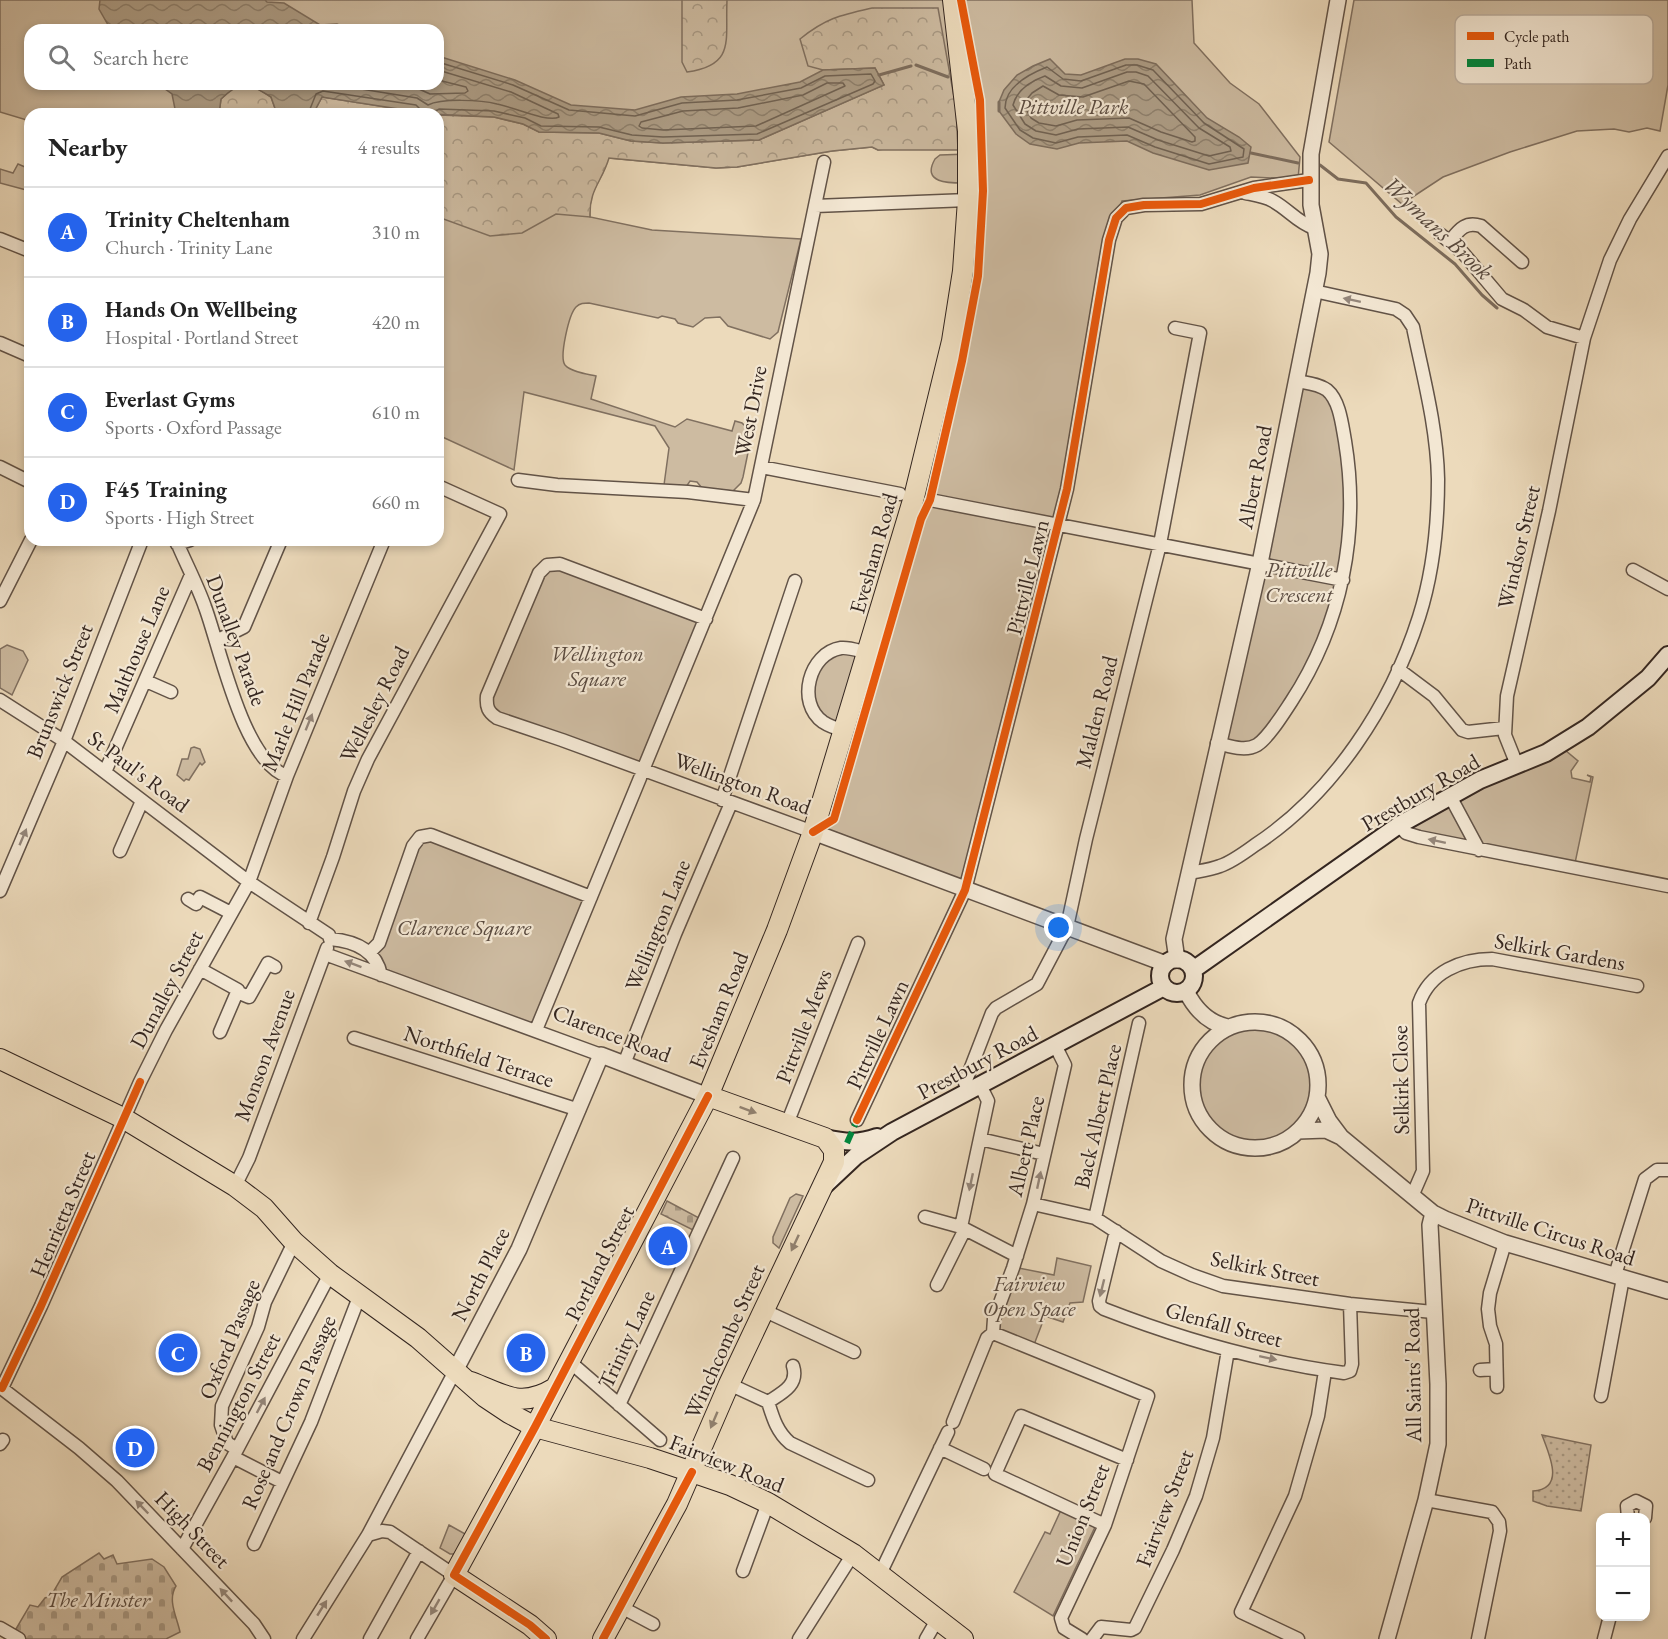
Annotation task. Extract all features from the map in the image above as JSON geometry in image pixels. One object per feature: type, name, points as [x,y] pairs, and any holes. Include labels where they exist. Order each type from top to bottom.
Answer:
[{"type":"main road","name":"Evesham Road","points":[[708,1096],[777,930],[813,832],[914,497],[952,341],[963,271],[968,200],[967,124],[953,0]]},
{"type":"main road","name":"Prestbury Road","points":[[1193,970],[1399,825],[1480,780],[1552,749],[1604,715],[1648,678],[1668,655]]},
{"type":"main road","points":[[1172,962],[1186,963],[1193,970],[1193,981],[1186,991],[1172,993],[1164,987],[1160,978],[1162,968],[1172,962]]},
{"type":"main road","name":"Prestbury Road","points":[[820,1190],[856,1156],[892,1132],[1164,987]]},
{"type":"main road","name":"Fairview Road","points":[[0,1059],[123,1118],[235,1186],[264,1208],[294,1242],[330,1274],[418,1338],[497,1405],[535,1427],[650,1458],[730,1485],[768,1503],[853,1554],[963,1639]]},
{"type":"main road","name":"Clarence Road","points":[[708,1096],[825,1138],[847,1143],[864,1142],[892,1132]]},
{"type":"main road","name":"Portland Street","points":[[454,1575],[535,1427],[708,1096]]},
{"type":"main road","points":[[820,1190],[834,1158],[832,1147],[825,1138]]},
{"type":"main road","name":"Winchcombe Street","points":[[603,1639],[692,1472],[729,1384],[820,1190]]},
{"type":"main road","points":[[460,1375],[508,1397],[524,1400],[536,1398],[555,1388]]},
{"type":"main road","points":[[454,1575],[530,1625],[546,1639]]},
{"type":"street","name":"Albert Road","points":[[1172,962],[1174,939],[1217,743],[1260,563],[1314,291],[1320,254],[1314,228],[1309,180],[1311,154],[1338,0]]},
{"type":"street","name":"Windsor Street","points":[[1517,765],[1509,749],[1504,728],[1511,673],[1550,504],[1584,338],[1610,260],[1630,219],[1668,156]]},
{"type":"street","name":"West Drive","points":[[706,619],[754,500],[824,162]]},
{"type":"street","name":"Pittville Lawn","points":[[857,1120],[965,890],[1059,524],[1074,453],[1109,240],[1116,218],[1126,208],[1201,204],[1254,188],[1309,180]]},
{"type":"street","points":[[1238,192],[1261,196],[1274,202],[1305,225],[1314,228]]},
{"type":"street","points":[[815,206],[968,200]]},
{"type":"street","points":[[1522,262],[1477,224],[1461,227],[1445,238],[1477,267],[1502,299],[1524,310],[1547,327],[1584,338]]},
{"type":"street","points":[[0,239],[24,249]]},
{"type":"street","points":[[1189,873],[1222,866],[1263,840],[1301,809],[1335,773],[1376,711],[1398,669],[1409,644],[1426,587],[1435,536],[1438,478],[1432,425],[1413,327],[1406,315],[1390,308],[1314,291]]},
{"type":"street","name":"Malden Road","points":[[937,1285],[963,1228],[988,1101],[975,1088],[965,1083],[992,1013],[996,1008],[1037,984],[1067,927],[1086,839],[1160,544],[1200,333],[1175,327]]},
{"type":"street","points":[[0,343],[24,353]]},
{"type":"street","points":[[1217,743],[1242,748],[1252,747],[1258,744],[1275,724],[1298,691],[1319,653],[1343,580],[1348,552],[1351,508],[1347,454],[1340,419],[1335,400],[1327,390],[1318,385],[1297,381]]},
{"type":"street","points":[[0,467],[24,479]]},
{"type":"street","points":[[761,467],[900,494]]},
{"type":"street","points":[[518,478],[537,484],[688,492],[754,500]]},
{"type":"street","name":"Wellesley Road","points":[[309,923],[354,791],[368,759],[500,514],[444,489]]},
{"type":"street","points":[[930,500],[1343,580]]},
{"type":"street","points":[[0,601],[28,546]]},
{"type":"street","name":"Brunswick Street","points":[[0,891],[64,741],[139,546]]},
{"type":"street","name":"Dunalley Parade","points":[[178,546],[205,606],[228,684],[253,740],[272,769],[287,776]]},
{"type":"street","points":[[216,641],[244,627],[278,546]]},
{"type":"street","name":"Marle Hill Parade","points":[[249,882],[287,776],[382,546]]},
{"type":"street","points":[[536,1030],[706,619],[560,564],[548,565],[540,573],[487,696],[490,714],[641,774]]},
{"type":"street","points":[[1633,570],[1668,589]]},
{"type":"street","name":"Malthouse Lane","points":[[105,772],[191,575]]},
{"type":"street","name":"Wellington Lane","points":[[624,1064],[727,801],[795,581]]},
{"type":"street","points":[[845,731],[823,722],[815,714],[808,691],[811,676],[820,659],[833,650],[849,648],[868,653]]},
{"type":"street","points":[[1398,669],[1434,696],[1462,730],[1472,732],[1504,728]]},
{"type":"street","points":[[146,681],[171,692]]},
{"type":"street","name":"St Paul's Road","points":[[0,700],[64,741],[249,882],[329,935],[330,939]]},
{"type":"street","name":"Wellington Road","points":[[641,774],[727,801],[1067,927],[1172,962]]},
{"type":"street","points":[[1450,796],[1479,850]]},
{"type":"street","points":[[120,851],[142,801]]},
{"type":"street","points":[[1399,825],[1406,834],[1668,886]]},
{"type":"street","points":[[370,952],[379,943],[412,846],[420,837],[431,836],[591,897]]},
{"type":"street","name":"Dunalley Street","points":[[123,1118],[200,969],[249,882]]},
{"type":"street","points":[[188,899],[196,904],[200,897],[231,913]]},
{"type":"street","points":[[330,939],[341,940],[370,952],[379,964],[381,975]]},
{"type":"street","name":"Monson Avenue","points":[[235,1186],[249,1158],[330,939]]},
{"type":"street","name":"Pittville Mews","points":[[787,1124],[858,943]]},
{"type":"street","name":"Clarence Road","points":[[325,954],[536,1030],[708,1096]]},
{"type":"street","name":"Selkirk Gardens","points":[[1443,972],[1468,961],[1492,958],[1637,986]]},
{"type":"street","points":[[200,969],[249,997],[268,963],[275,967]]},
{"type":"street","name":"Selkirk Close","points":[[1413,1194],[1423,1171],[1419,1003],[1427,986],[1443,972]]},
{"type":"street","points":[[1186,991],[1192,1003],[1207,1019],[1228,1027]]},
{"type":"street","points":[[220,1032],[237,992]]},
{"type":"street","points":[[1207,1019],[1210,1040]]},
{"type":"street","points":[[1255,1021],[1274,1024],[1291,1032],[1304,1045],[1314,1061],[1318,1079],[1317,1097],[1310,1115],[1299,1131],[1281,1142],[1257,1148],[1232,1144],[1208,1128],[1197,1112],[1191,1083],[1198,1056],[1210,1040],[1228,1027],[1255,1021]]},
{"type":"street","name":"Back Albert Place","points":[[1095,1218],[1139,1023]]},
{"type":"street","name":"Northfield Terrace","points":[[361,1044],[579,1110]]},
{"type":"street","name":"Albert Place","points":[[880,1574],[950,1427],[987,1338],[993,1333],[994,1319],[1033,1203],[1065,1065],[1055,1045]]},
{"type":"street","name":"North Place","points":[[303,1639],[368,1535],[460,1375],[517,1255],[601,1055]]},
{"type":"street","name":"Pittville Circus Road","points":[[1317,1097],[1329,1121],[1341,1137]]},
{"type":"street","name":"Henrietta Street","points":[[1,1388],[41,1306],[123,1118]]},
{"type":"street","name":"Pittville Circus Road","points":[[1299,1131],[1326,1130],[1341,1137],[1413,1194],[1433,1213],[1445,1219],[1505,1243],[1668,1291]]},
{"type":"street","points":[[980,1139],[1044,1154]]},
{"type":"street","name":"Trinity Lane","points":[[619,1405],[733,1158]]},
{"type":"street","points":[[1601,1396],[1619,1276],[1645,1179],[1657,1170],[1668,1170]]},
{"type":"street","name":"Selkirk Street","points":[[1033,1203],[1095,1218],[1161,1261],[1223,1286],[1350,1304],[1433,1312]]},
{"type":"street","name":"All Saints' Road","points":[[1387,1639],[1426,1500],[1438,1444],[1438,1384],[1430,1225],[1433,1213]]},
{"type":"street","points":[[925,1217],[963,1228],[1017,1256]]},
{"type":"street","name":"Glenfall Street","points":[[1116,1231],[1099,1300],[1102,1308],[1163,1332],[1228,1350],[1344,1373],[1350,1371],[1352,1366],[1350,1304]]},
{"type":"street","name":"Oxford Passage","points":[[235,1453],[227,1443],[223,1431],[221,1413],[224,1400],[258,1327],[265,1302],[294,1242]]},
{"type":"street","points":[[1497,1387],[1496,1344],[1488,1317],[1488,1301],[1505,1243]]},
{"type":"street","name":"Bennington Street","points":[[182,1549],[330,1274]]},
{"type":"street","name":"Rose and Crown Passage","points":[[254,1544],[311,1422],[359,1297]]},
{"type":"street","points":[[763,1310],[854,1352]]},
{"type":"street","name":"Union Street","points":[[993,1333],[1148,1396],[1105,1525],[1061,1618],[1064,1628],[1082,1639]]},
{"type":"street","name":"Fairview Street","points":[[1092,1639],[1097,1630],[1103,1627],[1131,1630],[1135,1628],[1173,1550],[1196,1496],[1213,1438],[1228,1350]]},
{"type":"street","points":[[569,1361],[660,1440]]},
{"type":"street","points":[[768,1402],[792,1383],[795,1375],[793,1366]]},
{"type":"street","points":[[1480,1370],[1496,1369]]},
{"type":"street","points":[[1295,1638],[1241,1612],[1295,1496],[1318,1416],[1325,1371]]},
{"type":"street","points":[[729,1384],[768,1402],[773,1420],[781,1435],[790,1443],[868,1480]]},
{"type":"street","name":"High Street","points":[[1,1388],[79,1448],[117,1481],[261,1631],[264,1639]]},
{"type":"street","points":[[989,1471],[1021,1416],[1127,1460]]},
{"type":"street","points":[[940,1448],[1105,1525]]},
{"type":"street","points":[[235,1453],[282,1482]]},
{"type":"street","points":[[1426,1500],[1492,1512],[1499,1522],[1499,1537],[1478,1639]]},
{"type":"street","points":[[1628,1513],[1627,1506],[1636,1501],[1646,1506],[1645,1513]]},
{"type":"street","points":[[743,1571],[768,1503]]},
{"type":"street","points":[[383,1506],[385,1521],[390,1532]]},
{"type":"street","points":[[368,1535],[382,1531],[390,1532],[454,1575],[417,1639]]},
{"type":"street","points":[[370,1639],[420,1551]]},
{"type":"street","points":[[799,1639],[853,1554]]},
{"type":"street","points":[[621,1607],[653,1624]]},
{"type":"street","points":[[926,1639],[937,1620]]},
{"type":"street","points":[[1604,1639],[1609,1621]]},
{"type":"street","points":[[0,1628],[19,1639]]},
{"type":"green space","name":"Pittville Park","points":[[0,0],[1192,0],[1194,43],[1230,83],[1259,104],[1300,157],[1298,179],[1251,177],[1200,195],[1122,201],[1109,240],[1059,524],[965,890],[813,832],[843,731],[823,722],[809,697],[826,654],[867,653],[936,405],[968,183],[940,181],[932,174],[931,167],[940,155],[968,154],[958,130],[958,138],[878,150],[872,147],[832,151],[737,167],[716,168],[608,158],[593,192],[590,217],[652,230],[801,239],[778,332],[770,339],[728,326],[720,317],[705,318],[693,327],[662,316],[658,318],[589,303],[576,307],[568,326],[563,360],[565,365],[571,369],[596,376],[591,399],[675,427],[687,419],[732,431],[735,421],[742,423],[752,433],[743,477],[741,483],[733,491],[702,488],[697,482],[690,481],[686,487],[664,485],[669,448],[655,426],[524,392],[514,470],[444,438],[444,108],[24,108],[24,119],[0,112]]},
{"type":"green space","points":[[682,0],[727,0],[726,39],[721,57],[703,69],[687,72],[682,62]]},
{"type":"green space","points":[[1354,0],[1668,0],[1668,85],[1660,131],[1647,128],[1629,132],[1614,129],[1577,131],[1510,152],[1443,177],[1402,204],[1329,142]]},
{"type":"green space","points":[[872,8],[938,8],[956,108],[958,150],[878,150],[872,147],[832,151],[737,167],[716,168],[609,158],[594,192],[590,217],[556,214],[522,233],[490,236],[444,219],[444,115],[494,117],[523,124],[539,132],[599,133],[631,141],[663,143],[759,140],[884,85],[875,68],[823,70],[808,66],[800,39],[818,26],[851,13]]},
{"type":"green space","points":[[231,90],[260,90],[271,97],[275,108],[220,108],[221,99]]},
{"type":"green space","points":[[322,97],[393,108],[316,108]]},
{"type":"green space","points":[[18,164],[24,167],[24,189],[0,183],[0,169],[13,173]]},
{"type":"green space","name":"Pittville Crescent","points":[[1297,381],[1331,395],[1351,508],[1327,633],[1258,744],[1217,743]]},
{"type":"green space","name":"Wellington Square","points":[[547,565],[706,619],[643,770],[497,718],[487,696]]},
{"type":"green space","points":[[7,645],[23,651],[28,660],[12,695],[0,688],[0,649]]},
{"type":"green space","points":[[1559,745],[1578,761],[1571,771],[1572,778],[1590,782],[1591,777],[1587,775],[1593,777],[1574,868],[1479,850],[1399,825]]},
{"type":"green space","points":[[191,748],[200,749],[205,762],[202,765],[200,763],[189,780],[184,781],[177,775],[182,759],[188,759]]},
{"type":"green space","name":"Clarence Square","points":[[420,837],[591,897],[536,1030],[381,975],[375,947]]},
{"type":"green space","points":[[1255,1027],[1277,1031],[1296,1044],[1309,1063],[1313,1085],[1309,1107],[1296,1126],[1277,1139],[1255,1143],[1233,1139],[1214,1126],[1201,1107],[1197,1085],[1201,1063],[1214,1044],[1233,1031]]},
{"type":"green space","points":[[796,1194],[803,1196],[779,1248],[773,1243],[773,1237],[790,1198]]},
{"type":"green space","points":[[667,1201],[701,1219],[695,1231],[661,1214]]},
{"type":"green space","name":"Fairview Open Space","points":[[1057,1258],[1091,1266],[1083,1302],[1070,1303],[1063,1322],[1045,1316],[1032,1350],[993,1327],[1014,1267],[1054,1275]]},
{"type":"green space","points":[[1542,1435],[1591,1445],[1581,1511],[1547,1506],[1533,1501],[1533,1491],[1543,1489],[1552,1477],[1551,1461]]},
{"type":"green space","points":[[1061,1510],[1095,1527],[1053,1616],[1014,1592],[1045,1532],[1050,1534]]},
{"type":"green space","points":[[449,1525],[467,1535],[455,1554],[450,1554],[440,1548]]},
{"type":"green space","name":"The Minster","points":[[99,1553],[104,1559],[113,1555],[117,1564],[152,1559],[164,1567],[176,1586],[172,1597],[180,1632],[166,1639],[22,1639],[13,1634],[30,1605],[38,1607],[45,1598],[51,1596],[62,1577]]},
{"type":"water","points":[[100,0],[265,0],[284,3],[318,24],[108,24],[99,9]]},
{"type":"water","points":[[444,58],[515,80],[571,105],[635,110],[681,97],[737,94],[800,82],[823,70],[875,68],[884,85],[759,140],[663,143],[631,141],[599,133],[539,132],[523,124],[494,117],[444,115],[444,108],[393,108],[322,97],[316,108],[275,108],[271,97],[259,90],[444,90]]},
{"type":"water","points":[[1050,59],[1065,74],[1081,75],[1125,59],[1138,59],[1156,64],[1207,118],[1251,147],[1248,163],[1209,170],[1153,153],[1127,141],[1079,143],[1057,149],[1030,144],[1016,134],[999,111],[999,102],[1004,90],[1017,75]]},
{"type":"water","points":[[166,90],[232,90],[221,99],[220,108],[175,108],[172,94]]},
{"type":"waterway","name":"Wymans Brook","points":[[916,65],[948,77]]},
{"type":"waterway","name":"Wymans Brook","points":[[879,75],[911,66]]},
{"type":"waterway","name":"Wymans Brook","points":[[999,102],[999,111]]},
{"type":"waterway","name":"Wymans Brook","points":[[1251,153],[1298,163]]},
{"type":"waterway","name":"Wymans Brook","points":[[1320,165],[1338,179],[1366,183],[1396,217],[1455,264],[1482,295],[1497,308]]},
{"type":"marked path","points":[[847,1143],[857,1120]]},
{"type":"cycle path","points":[[813,832],[834,819],[921,519],[930,500],[962,361],[978,276],[983,191],[980,100],[961,0]]},
{"type":"cycle path","points":[[857,1120],[965,890],[1067,489],[1109,240],[1116,218],[1126,208],[1144,205],[1201,204],[1254,188],[1309,180]]},
{"type":"cycle path","points":[[0,1387],[2,1388],[41,1306],[140,1082]]},
{"type":"cycle path","points":[[546,1639],[530,1625],[454,1575],[535,1427],[708,1096]]},
{"type":"cycle path","points":[[603,1639],[692,1472]]},
{"type":"place","name":"Trinity Cheltenham","points":[[668,1246]]},
{"type":"place","name":"Everlast Gyms","points":[[178,1353]]},
{"type":"place","name":"Hands On Wellbeing","points":[[526,1353]]},
{"type":"place","name":"F45 Training","points":[[135,1448]]}]
